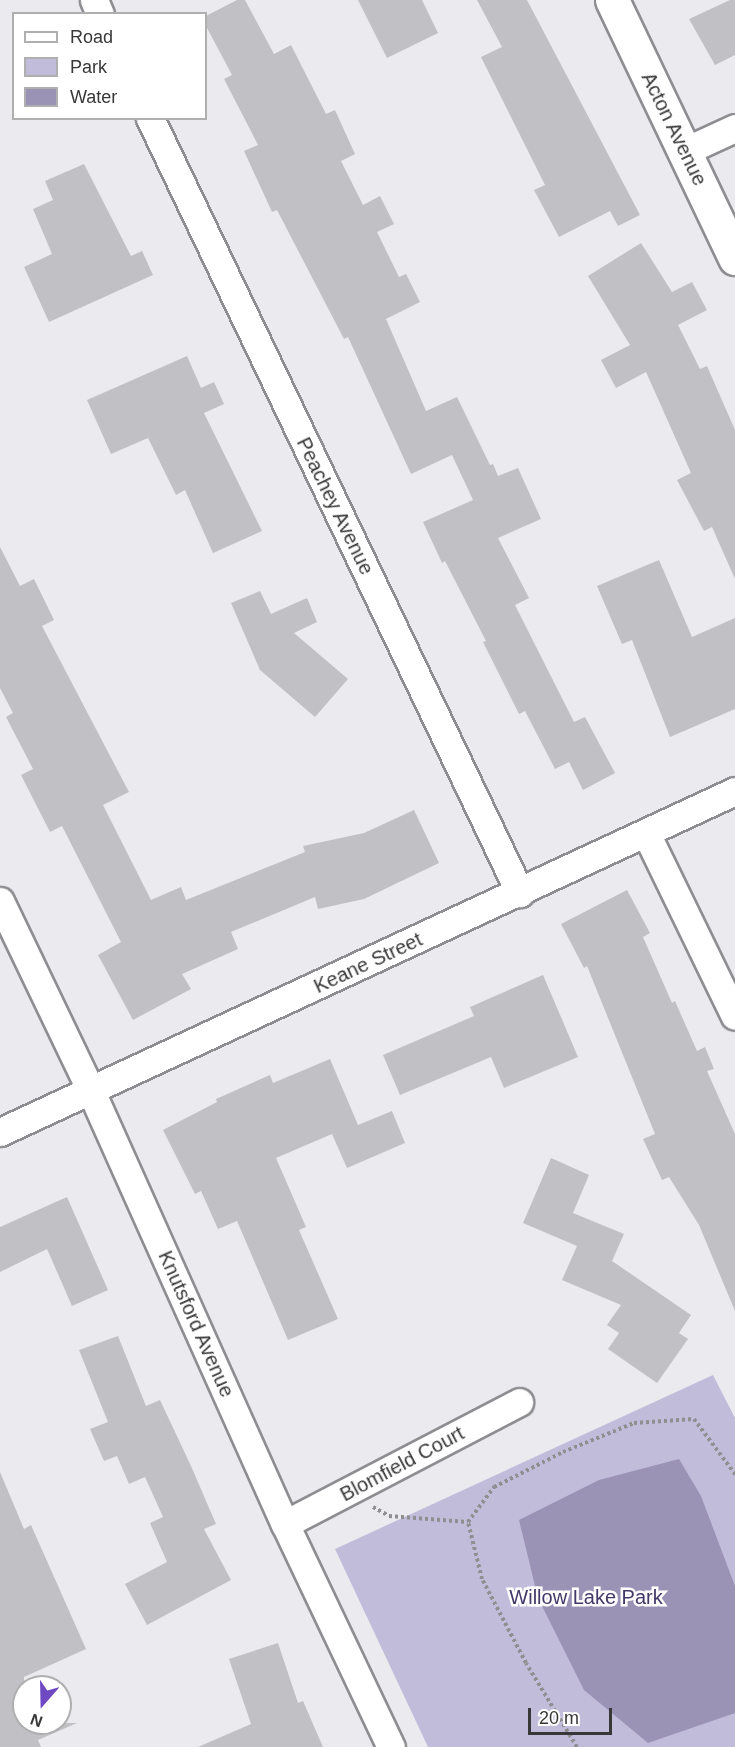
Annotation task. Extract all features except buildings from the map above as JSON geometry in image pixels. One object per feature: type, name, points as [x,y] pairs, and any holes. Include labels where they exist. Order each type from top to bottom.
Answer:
[{"type":"street","name":"Acton Avenue","points":[[612,0],[735,258]]},
{"type":"street","name":"Peachey Avenue","points":[[151,120],[520,893]]},
{"type":"street","points":[[685,151],[735,128]]},
{"type":"street","name":"Keane Street","points":[[0,1132],[520,893],[735,791]]},
{"type":"street","points":[[646,833],[735,1016]]},
{"type":"street","name":"Knutsford Avenue","points":[[0,901],[91,1091],[285,1524],[391,1747]]},
{"type":"street","name":"Blomfield Court","points":[[285,1524],[519,1402]]},
{"type":"path","points":[[468,1522],[494,1487],[563,1452],[634,1423],[694,1419],[735,1474]]},
{"type":"path","points":[[363,1485],[375,1510],[389,1516],[468,1522]]},
{"type":"path","points":[[468,1522],[482,1579],[526,1663],[577,1747]]},
{"type":"green space","name":"Willow Lake Park","points":[[713,1375],[735,1418],[735,1747],[428,1747],[335,1549]]},
{"type":"water","points":[[679,1459],[701,1496],[735,1586],[735,1713],[648,1743],[584,1690],[538,1598],[519,1520],[599,1480]]}]
